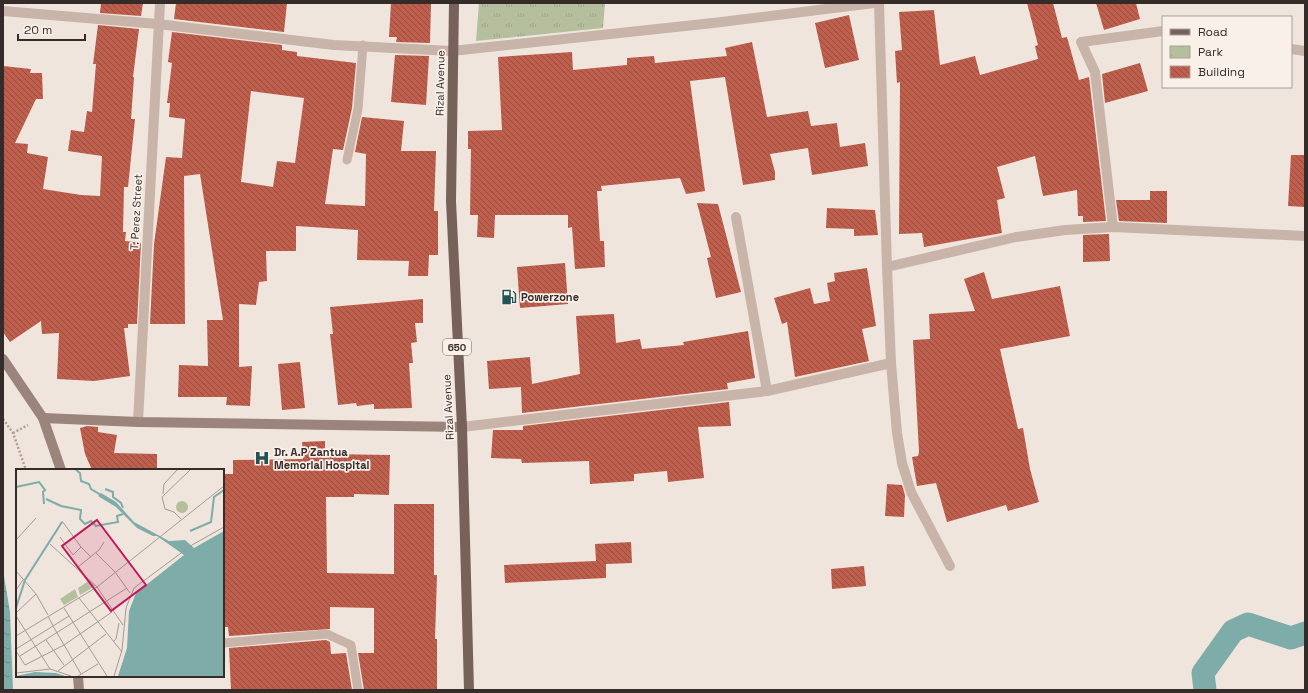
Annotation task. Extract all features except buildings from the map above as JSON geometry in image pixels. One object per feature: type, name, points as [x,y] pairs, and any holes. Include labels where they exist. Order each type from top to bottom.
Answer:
[{"type":"main road","name":"Rizal Avenue","points":[[454,3],[452,51],[451,201],[462,426],[469,690]]},
{"type":"street","name":"T. Perez Street","points":[[138,422],[160,3]]},
{"type":"street","points":[[3,11],[158,24],[334,45],[362,45],[452,51],[706,24],[874,3]]},
{"type":"street","points":[[879,3],[891,363],[897,433],[902,463],[911,492],[950,566]]},
{"type":"street","points":[[1113,227],[1095,72],[1081,42],[1162,31]]},
{"type":"street","points":[[1292,49],[1305,51]]},
{"type":"street","points":[[736,217],[768,391]]},
{"type":"street","points":[[887,267],[1016,238],[1065,230],[1113,227],[1305,236]]},
{"type":"street","points":[[3,359],[42,418],[61,469]]},
{"type":"street","points":[[42,418],[138,422],[462,426],[768,391],[891,363]]},
{"type":"street","points":[[78,677],[79,690]]},
{"type":"lane","points":[[347,160],[358,109],[362,45]]},
{"type":"lane","points":[[224,643],[327,634],[351,645],[358,690]]},
{"type":"path","points":[[3,419],[12,433],[26,469]]},
{"type":"green space","points":[[479,3],[605,3],[603,28],[476,41]]},
{"type":"water","points":[[3,570],[10,612],[13,690],[3,690]]},
{"type":"waterway","points":[[1205,690],[1203,673],[1233,631],[1248,624],[1291,638],[1305,633]]},
{"type":"place","name":"Powerzone","points":[[509,297]]},
{"type":"place","name":"Dr. A.P Zantua Memorial Hospital","points":[[262,458]]}]
